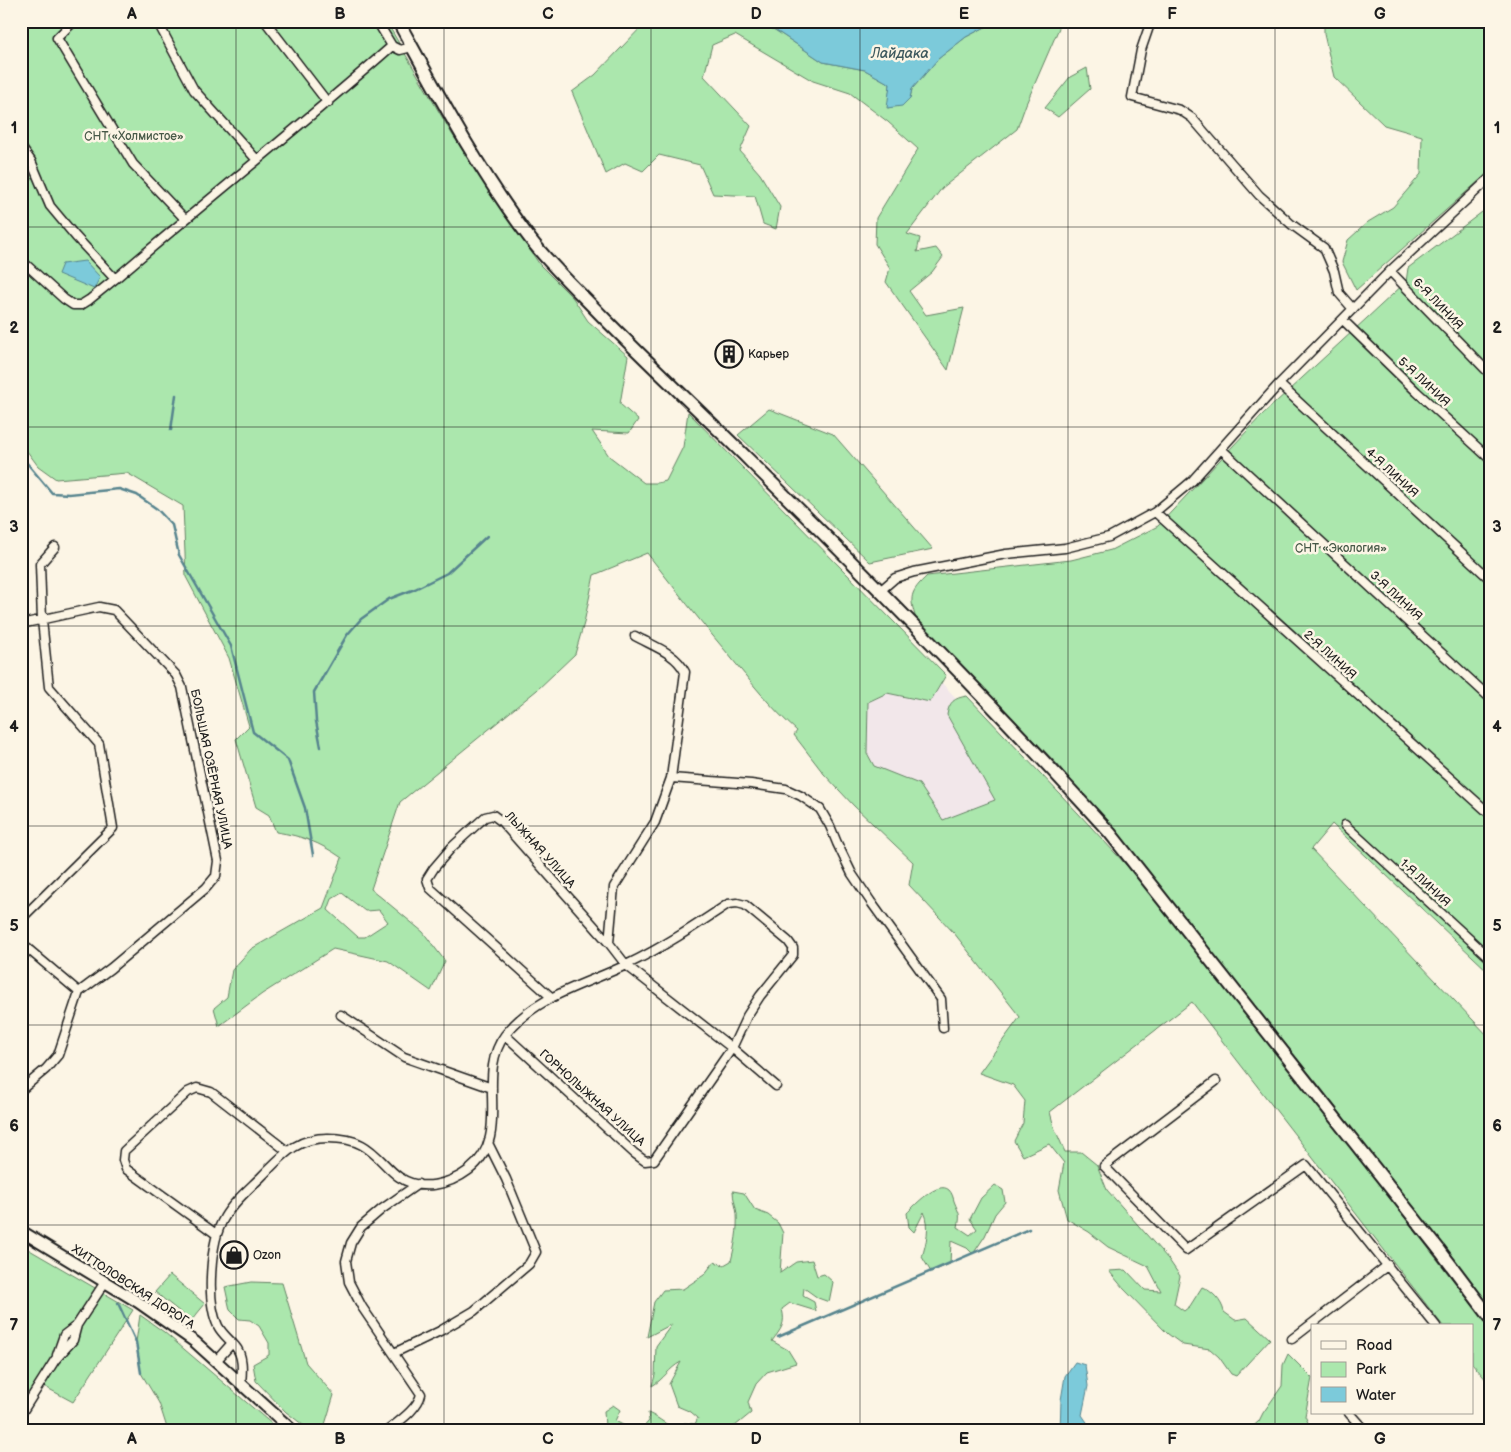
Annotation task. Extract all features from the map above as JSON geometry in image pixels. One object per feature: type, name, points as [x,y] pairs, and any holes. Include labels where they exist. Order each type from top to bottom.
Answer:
[{"type":"main road","points":[[398,21],[458,130],[505,204],[532,242],[560,274],[880,591],[1052,769],[1110,833],[1490,1317]]},
{"type":"street","points":[[74,21],[57,38],[133,164],[185,219]]},
{"type":"street","points":[[157,21],[194,90],[257,160]]},
{"type":"street","points":[[265,21],[328,103]]},
{"type":"street","points":[[377,21],[392,46],[400,50],[412,47]]},
{"type":"street","points":[[1151,21],[1141,50],[1132,97],[1180,110],[1192,118],[1259,195],[1291,224],[1324,248],[1334,271],[1339,293],[1353,309]]},
{"type":"street","points":[[21,260],[73,305],[80,305],[89,300],[328,103],[392,46]]},
{"type":"street","points":[[21,147],[31,161],[50,206],[115,279]]},
{"type":"street","points":[[880,591],[895,578],[914,572],[1006,554],[1065,548],[1108,537],[1154,512],[1192,481],[1279,384],[1390,271],[1490,178]]},
{"type":"street","name":"6-Я ЛИНИЯ","points":[[1390,271],[1490,374]]},
{"type":"street","name":"5-Я ЛИНИЯ","points":[[1343,320],[1490,459]]},
{"type":"street","name":"4-Я ЛИНИЯ","points":[[1279,384],[1490,579]]},
{"type":"street","name":"3-Я ЛИНИЯ","points":[[1221,449],[1490,698]]},
{"type":"street","name":"2-Я ЛИНИЯ","points":[[1154,512],[1490,814]]},
{"type":"street","points":[[21,919],[113,828],[99,744],[49,687],[42,620],[40,564],[55,547]]},
{"type":"street","name":"БОЛЬШАЯ ОЗЁРНАЯ УЛИЦА","points":[[21,624],[99,607],[114,610],[176,675],[182,687],[218,861],[216,876],[206,888],[111,968],[79,992]]},
{"type":"street","points":[[609,943],[614,886],[655,822],[671,778],[685,672],[680,662],[635,636]]},
{"type":"street","points":[[671,778],[751,784],[786,789],[801,796],[820,810],[830,826],[852,874],[942,999],[943,1028]]},
{"type":"street","name":"ЛЫЖНАЯ УЛИЦА","points":[[551,997],[430,888],[427,879],[434,868],[452,846],[485,817],[493,815],[501,821],[609,943],[626,965]]},
{"type":"street","name":"1-Я ЛИНИЯ","points":[[1345,824],[1490,958]]},
{"type":"street","name":"ГОРНОЛЫЖНАЯ УЛИЦА","points":[[505,1035],[634,1153],[645,1161],[654,1160],[732,1048],[747,1016],[760,996],[793,955],[793,948],[745,904],[737,903],[728,904],[665,945],[626,965]]},
{"type":"street","points":[[21,943],[79,992],[58,1055],[46,1069],[21,1090]]},
{"type":"street","points":[[241,1384],[242,1361],[238,1348],[226,1338],[218,1326],[210,1287],[216,1234],[224,1217],[244,1193],[287,1151],[304,1141],[327,1138],[361,1144],[400,1178],[418,1184],[437,1186],[458,1178],[474,1166],[489,1145],[493,1125],[492,1065],[497,1050],[505,1035],[534,1007],[551,997],[626,965],[732,1048],[776,1086]]},
{"type":"street","points":[[341,1015],[404,1057],[492,1088]]},
{"type":"street","points":[[1216,1081],[1104,1166],[1186,1250],[1306,1165],[1434,1324]]},
{"type":"street","points":[[216,1234],[126,1169],[123,1160],[124,1151],[188,1092],[197,1088],[211,1092],[287,1151]]},
{"type":"street","points":[[394,1352],[440,1331],[474,1311],[529,1264],[536,1252],[506,1179],[489,1145]]},
{"type":"street","points":[[387,1431],[408,1413],[420,1399],[421,1394],[362,1307],[349,1282],[346,1261],[351,1243],[361,1227],[418,1184]]},
{"type":"street","name":"ХИТТОЛОВСКАЯ ДОРОГА","points":[[21,1231],[138,1302],[187,1337],[293,1431]]},
{"type":"street","points":[[1311,1324],[1388,1265]]},
{"type":"street","points":[[21,1414],[55,1360],[73,1340],[77,1324],[105,1282]]},
{"type":"street","points":[[1292,1339],[1311,1324]]},
{"type":"street","points":[[216,1361],[232,1343]]},
{"type":"street","points":[[1351,1414],[1365,1431]]},
{"type":"shaded area","points":[[941,682],[956,698],[949,705],[947,715],[995,800],[943,820],[919,784],[874,767],[867,753],[868,702],[887,693],[930,702]]},
{"type":"green space","name":"СНТ «Холмистое»","points":[[21,21],[386,21],[452,134],[540,265],[573,298],[588,321],[628,356],[620,404],[638,420],[629,433],[592,431],[609,456],[644,483],[666,481],[683,447],[688,412],[946,675],[930,702],[887,693],[868,702],[867,753],[874,766],[919,784],[943,820],[995,800],[947,715],[953,701],[967,696],[1078,813],[1166,908],[1490,1328],[1490,1388],[1487,1381],[1474,1365],[1474,1324],[1441,1324],[1192,1002],[1050,1112],[1054,1127],[1065,1152],[1081,1152],[1097,1165],[1107,1190],[1169,1260],[1180,1276],[1174,1304],[1184,1311],[1190,1306],[1202,1287],[1216,1297],[1224,1312],[1235,1320],[1247,1318],[1270,1339],[1236,1376],[1231,1374],[1219,1357],[1210,1349],[1183,1345],[1168,1334],[1109,1271],[1126,1270],[1145,1290],[1161,1291],[1148,1266],[1108,1247],[1089,1232],[1067,1219],[1059,1190],[1064,1163],[1049,1144],[1023,1156],[1014,1141],[1023,1123],[1025,1101],[1013,1085],[979,1073],[1020,1017],[954,933],[909,885],[913,862],[854,806],[824,774],[794,735],[797,731],[778,713],[753,684],[647,553],[594,575],[584,623],[575,654],[537,690],[400,802],[371,889],[423,932],[445,961],[431,991],[388,961],[333,949],[262,994],[219,1026],[214,1008],[227,997],[232,970],[251,949],[323,908],[342,858],[310,841],[276,832],[269,815],[256,807],[236,739],[249,726],[229,658],[186,577],[183,506],[127,473],[56,479],[38,466],[21,443]],"holes":[[[342,893],[365,911],[379,910],[388,922],[365,937],[358,937],[328,910],[332,899]]]},
{"type":"green space","points":[[647,21],[755,21],[775,30],[823,62],[865,70],[890,84],[888,108],[910,98],[912,89],[938,59],[966,37],[997,21],[1062,21],[1017,129],[942,188],[907,234],[920,238],[917,252],[936,248],[943,257],[932,272],[909,291],[926,315],[964,308],[948,370],[886,282],[890,268],[875,244],[876,218],[918,149],[888,122],[850,93],[813,81],[735,35],[712,45],[704,76],[751,126],[740,151],[760,174],[780,207],[776,229],[763,224],[755,196],[713,194],[700,165],[659,155],[643,171],[625,163],[606,174],[572,92],[595,75]]},
{"type":"green space","points":[[1324,21],[1490,21],[1490,171],[1356,290],[1342,262],[1348,240],[1368,222],[1393,207],[1421,174],[1422,136],[1384,125],[1334,77],[1324,34]]},
{"type":"green space","points":[[1087,68],[1090,89],[1058,117],[1045,108],[1070,77]]},
{"type":"green space","name":"СНТ «Экология»","points":[[1490,206],[1490,973],[1332,824],[1311,849],[1490,1038],[1490,1307],[1317,1083],[1058,765],[916,619],[912,600],[917,586],[927,576],[1071,560],[1111,550],[1158,526],[1263,414],[1406,282],[1408,268]]},
{"type":"green space","points":[[769,409],[833,434],[933,549],[870,562],[738,435]]},
{"type":"green space","points":[[995,1185],[1003,1190],[1005,1202],[995,1214],[985,1236],[973,1254],[967,1248],[951,1241],[950,1264],[931,1272],[922,1257],[927,1229],[924,1212],[914,1232],[909,1227],[907,1213],[927,1195],[939,1188],[944,1188],[951,1192],[958,1211],[958,1227],[970,1235],[977,1229],[970,1219],[981,1198]]},
{"type":"green space","points":[[733,1191],[744,1193],[755,1210],[768,1215],[778,1223],[783,1233],[780,1273],[796,1262],[812,1260],[817,1276],[824,1274],[833,1282],[829,1302],[818,1298],[804,1288],[803,1296],[814,1302],[816,1311],[790,1303],[782,1309],[782,1326],[772,1341],[788,1350],[796,1363],[767,1372],[756,1384],[748,1402],[751,1413],[735,1426],[723,1429],[722,1431],[685,1431],[684,1423],[695,1424],[698,1418],[691,1412],[677,1406],[669,1384],[681,1362],[652,1386],[655,1375],[656,1346],[672,1324],[647,1337],[654,1302],[663,1290],[683,1289],[704,1275],[714,1262],[724,1265],[731,1261],[737,1226]]},
{"type":"green space","points":[[21,1245],[133,1310],[73,1402],[38,1383],[21,1408]]},
{"type":"green space","points":[[170,1275],[205,1304],[191,1321],[155,1292]]},
{"type":"green space","points":[[251,1282],[282,1283],[306,1363],[334,1395],[323,1431],[311,1431],[286,1412],[256,1381],[253,1364],[269,1355],[269,1343],[259,1326],[250,1320],[239,1319],[230,1310],[225,1287]]},
{"type":"green space","points":[[140,1315],[164,1332],[280,1431],[168,1431],[159,1403],[141,1373],[136,1342]]},
{"type":"green space","points":[[1288,1354],[1311,1377],[1305,1416],[1312,1431],[1248,1431],[1259,1421],[1282,1386],[1283,1365]]},
{"type":"green space","points":[[613,1405],[620,1410],[615,1421],[625,1426],[625,1431],[608,1431],[605,1427],[604,1411]]},
{"type":"green space","points":[[648,1413],[680,1431],[640,1431],[649,1421]]},
{"type":"water","name":"Лайдака","points":[[755,21],[997,21],[966,37],[938,59],[912,89],[910,98],[902,106],[887,108],[890,84],[865,70],[823,62],[775,30]]},
{"type":"water","points":[[85,261],[100,277],[94,289],[58,274],[62,264]]},
{"type":"water","points":[[1075,1362],[1085,1365],[1088,1386],[1082,1415],[1093,1431],[1060,1431],[1061,1400],[1065,1376]]},
{"type":"waterway","points":[[171,430],[176,395]]},
{"type":"waterway","points":[[21,456],[52,493],[69,494],[119,489],[137,495],[157,509],[172,525],[179,555],[231,646],[253,732],[288,760],[305,808],[313,855]]},
{"type":"waterway","points":[[321,747],[316,721],[314,692],[347,635],[361,619],[389,599],[415,589],[447,573],[487,536]]},
{"type":"waterway","points":[[778,1337],[1029,1229]]},
{"type":"waterway","points":[[118,1303],[136,1342],[141,1373]]},
{"type":"place","name":"Карьер","points":[[729,354]]},
{"type":"place","name":"Ozon","points":[[234,1255]]}]
